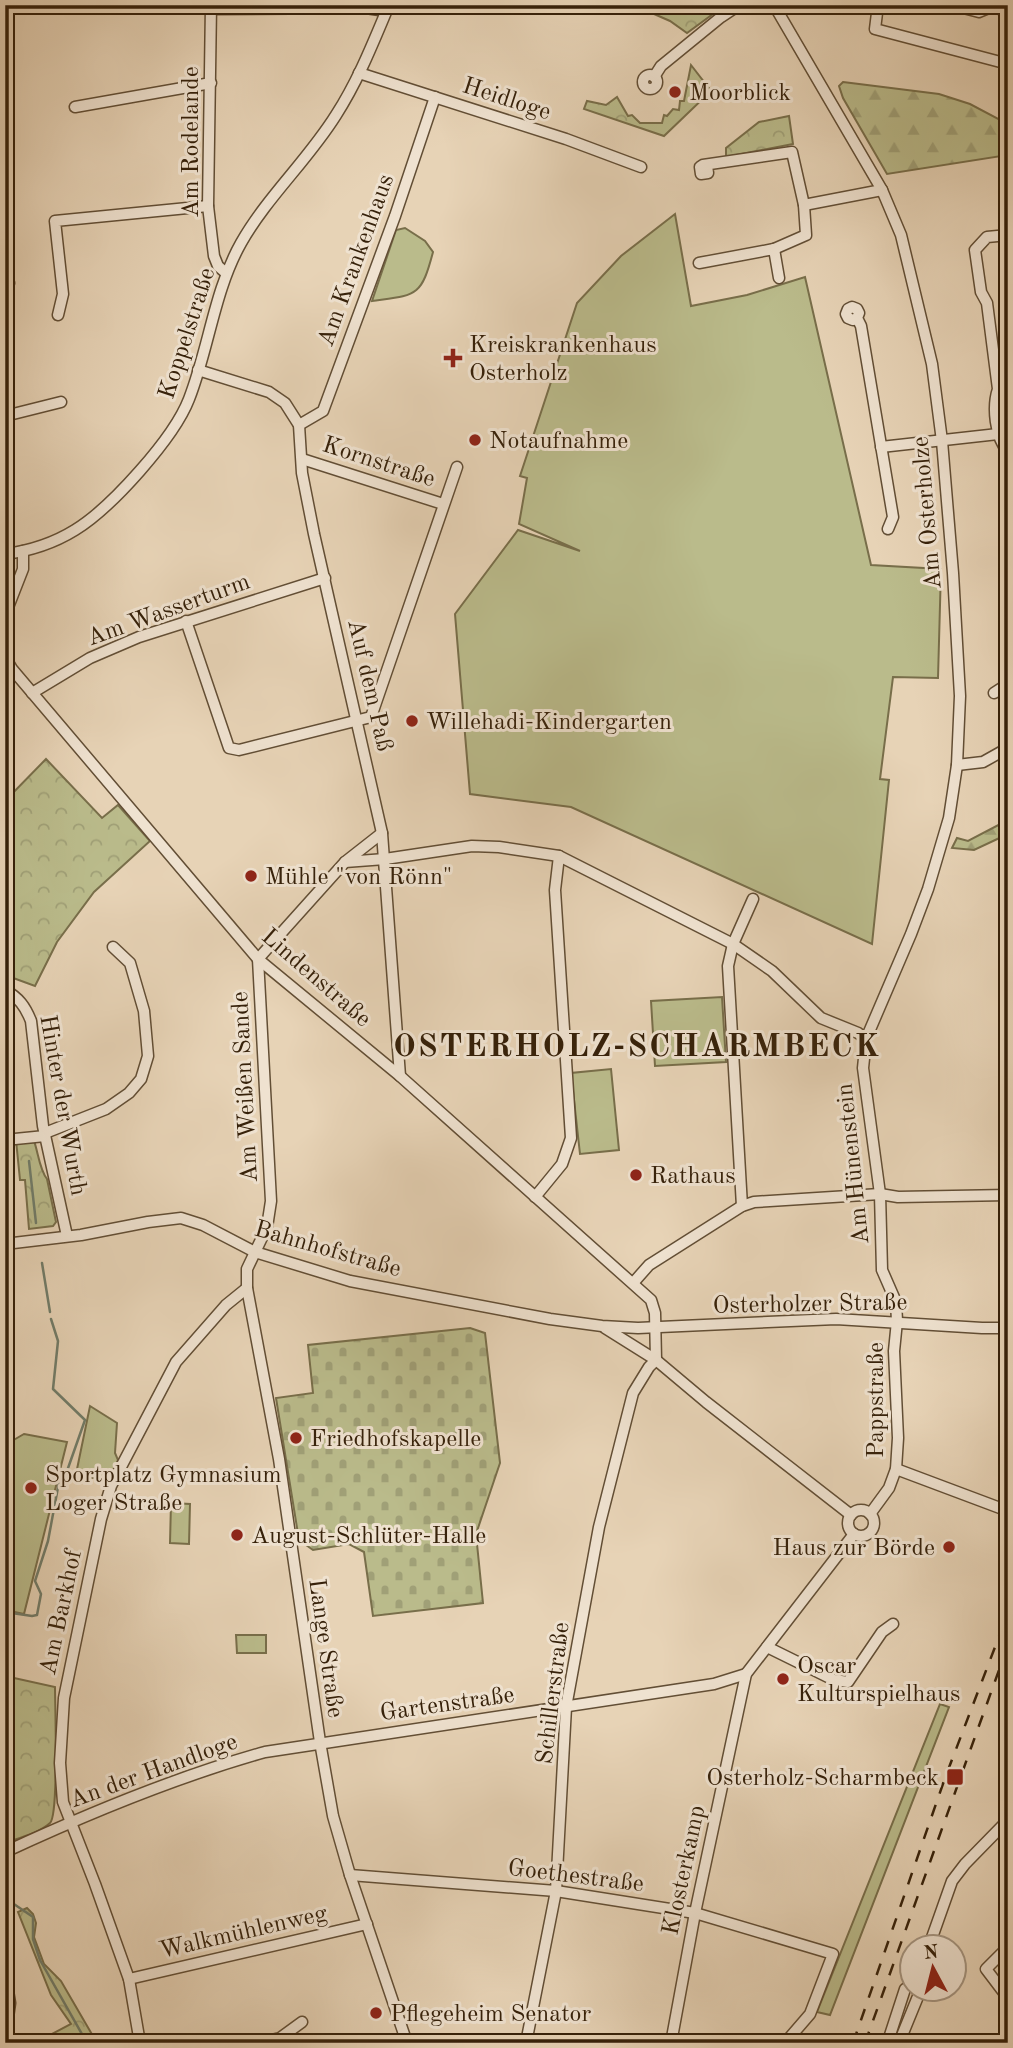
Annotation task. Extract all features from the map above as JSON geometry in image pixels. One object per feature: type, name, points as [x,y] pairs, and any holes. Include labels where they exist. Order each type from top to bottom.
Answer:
[{"type":"street","points":[[654,77],[661,66],[739,5]]},
{"type":"street","name":"Am Osterholze","points":[[774,5],[882,190],[897,223],[912,274],[932,364],[942,441],[959,684],[957,765],[949,818],[931,878],[911,934],[866,1039]]},
{"type":"street","points":[[878,5],[874,29],[1008,64]]},
{"type":"street","points":[[952,5],[979,12],[991,7],[1008,11]]},
{"type":"street","points":[[211,7],[388,8]]},
{"type":"street","name":"Am Rodelande","points":[[211,7],[208,206],[214,256],[226,273]]},
{"type":"street","name":"Koppelstraße","points":[[5,554],[23,551],[75,531],[110,501],[162,443],[188,402],[226,273],[242,242],[334,119],[359,73],[388,8]]},
{"type":"street","points":[[5,71],[5,94]]},
{"type":"street","name":"Heidloge","points":[[359,73],[566,139],[641,167]]},
{"type":"street","points":[[75,107],[211,83]]},
{"type":"street","name":"Am Krankenhaus","points":[[299,425],[323,411],[395,216],[435,97]]},
{"type":"street","points":[[699,264],[774,249],[806,234],[804,205],[792,152],[707,166]]},
{"type":"street","points":[[804,205],[882,190]]},
{"type":"street","points":[[58,315],[63,294],[55,222],[208,206]]},
{"type":"street","points":[[1008,235],[987,237],[975,250],[981,292],[987,303],[998,389],[995,400],[998,434],[1008,452]]},
{"type":"street","points":[[774,249],[779,278]]},
{"type":"street","points":[[857,318],[861,326],[892,517],[888,529]]},
{"type":"street","points":[[198,370],[269,392],[285,403],[299,425]]},
{"type":"street","points":[[5,416],[61,402]]},
{"type":"street","name":"Auf dem Paß","points":[[299,425],[302,473],[382,833],[400,1076]]},
{"type":"street","points":[[881,447],[998,434]]},
{"type":"street","name":"Kornstraße","points":[[302,458],[443,504]]},
{"type":"street","points":[[186,621],[229,748],[239,750],[371,717],[457,467]]},
{"type":"street","points":[[5,615],[23,569],[23,551]]},
{"type":"street","name":"Am Wasserturm","points":[[32,693],[90,658],[139,637],[325,578]]},
{"type":"street","name":"Lindenstraße","points":[[5,657],[32,693],[258,959],[400,1076],[634,1282],[651,1300],[655,1328]]},
{"type":"street","points":[[994,693],[1008,684]]},
{"type":"street","points":[[957,765],[983,762],[1008,748]]},
{"type":"street","points":[[258,959],[345,862],[382,833]]},
{"type":"street","points":[[345,862],[472,846],[559,856],[733,944],[772,971],[821,1018],[866,1039]]},
{"type":"street","points":[[535,1196],[562,1164],[571,1138],[555,890],[559,856]]},
{"type":"street","points":[[742,1206],[728,966],[733,944],[752,899]]},
{"type":"street","points":[[5,1140],[45,1134],[106,1109],[129,1093],[141,1079],[148,1056],[144,1011],[130,963],[113,947]]},
{"type":"street","name":"Am Weißen Sande","points":[[255,1252],[267,1227],[271,1201],[258,959]]},
{"type":"street","name":"Hinter der Wurth","points":[[5,990],[18,997],[31,1020],[45,1134],[67,1236]]},
{"type":"street","name":"Am Hünenstein","points":[[866,1039],[863,1068],[880,1194],[882,1270],[896,1302],[897,1321]]},
{"type":"street","points":[[634,1282],[649,1265],[742,1206],[766,1200],[880,1194],[898,1197],[1008,1195]]},
{"type":"street","name":"Bahnhofstraße","points":[[5,1244],[181,1218],[203,1225],[255,1252],[350,1281],[602,1326],[655,1328]]},
{"type":"street","name":"Lange Straße","points":[[255,1252],[247,1269],[247,1288],[279,1459],[333,1816],[350,1875],[407,2043]]},
{"type":"street","name":"Am Barkhof","points":[[140,2043],[130,1979],[63,1802],[60,1763],[64,1698],[101,1519],[111,1486],[176,1362],[226,1305],[247,1288]]},
{"type":"street","name":"Osterholzer Straße","points":[[655,1328],[836,1319],[1008,1328]]},
{"type":"street","name":"Pappstraße","points":[[870,1514],[889,1488],[896,1469],[898,1438],[894,1351],[897,1321]]},
{"type":"street","name":"Bahnhofstraße","points":[[602,1326],[656,1360],[851,1515]]},
{"type":"street","points":[[655,1328],[656,1360]]},
{"type":"street","name":"Schillerstraße","points":[[526,2043],[556,1891],[566,1707],[599,1527],[633,1393],[656,1360]]},
{"type":"street","points":[[896,1469],[1008,1511]]},
{"type":"street","points":[[861,1510],[870,1514],[874,1523],[872,1531],[865,1536],[854,1534],[848,1525],[851,1515],[861,1510]]},
{"type":"street","name":"Klosterkamp","points":[[671,2043],[695,1913],[746,1674],[854,1534]]},
{"type":"street","points":[[767,1647],[834,1680],[848,1682],[882,1632],[893,1624]]},
{"type":"street","name":"Gartenstraße","points":[[320,1742],[714,1684],[746,1674]]},
{"type":"street","name":"An der Handloge","points":[[5,1852],[71,1822],[214,1766],[265,1752],[320,1742]]},
{"type":"street","points":[[934,1932],[952,1881],[1008,1820]]},
{"type":"street","name":"Goethestraße","points":[[350,1875],[556,1891],[695,1913],[833,1954],[810,2014],[785,2043]]},
{"type":"street","name":"Walkmühlenweg","points":[[130,1979],[367,1924]]},
{"type":"street","points":[[1008,1947],[986,1969],[1008,1998]]},
{"type":"street","points":[[5,1972],[10,2003],[5,2039]]},
{"type":"street","points":[[890,2043],[901,2002]]},
{"type":"street","points":[[900,2043],[914,2002]]},
{"type":"street","points":[[259,2043],[280,2038],[302,2022]]},
{"type":"green space","points":[[713,5],[717,11],[687,33],[670,21],[638,7]]},
{"type":"green space","points":[[691,65],[711,91],[664,136],[584,109],[587,101],[606,105],[617,97],[628,116],[632,115],[640,123],[662,123],[664,115],[667,116],[673,109],[679,110],[680,101],[684,101]]},
{"type":"green space","points":[[843,82],[939,94],[970,104],[1008,124],[1008,155],[887,174],[843,98],[839,86]]},
{"type":"green space","points":[[789,116],[793,144],[726,157],[726,148],[759,122]]},
{"type":"green space","points":[[675,214],[691,306],[747,295],[805,277],[871,565],[941,569],[938,678],[893,677],[880,779],[889,780],[872,944],[571,807],[470,794],[455,614],[518,530],[580,551],[519,524],[527,478],[520,476],[577,303],[621,256]]},
{"type":"green space","points":[[405,228],[425,241],[433,252],[425,278],[414,292],[372,301],[396,230]]},
{"type":"green space","points":[[46,759],[102,818],[118,805],[150,841],[94,892],[57,942],[35,986],[5,975],[5,801]]},
{"type":"green space","points":[[1008,820],[1008,834],[974,850],[952,848],[957,838],[968,841]]},
{"type":"green space","points":[[722,997],[726,1062],[655,1066],[651,1001]]},
{"type":"green space","points":[[611,1069],[619,1150],[580,1154],[571,1073]]},
{"type":"green space","points":[[33,1138],[47,1179],[56,1222],[53,1226],[29,1229],[25,1180],[20,1180],[16,1140]]},
{"type":"green space","points":[[470,1328],[485,1333],[500,1463],[476,1534],[483,1603],[373,1616],[364,1552],[349,1544],[313,1550],[299,1540],[276,1398],[313,1393],[308,1345]]},
{"type":"green space","points":[[90,1406],[117,1423],[115,1453],[118,1460],[111,1478],[102,1480],[76,1474]]},
{"type":"green space","name":"Sportplatz Gymnasium Loger Straße","points":[[24,1434],[67,1442],[24,1614],[5,1610],[5,1445]]},
{"type":"green space","points":[[171,1503],[190,1504],[189,1544],[170,1543]]},
{"type":"green space","points":[[236,1635],[266,1635],[266,1653],[237,1653]]},
{"type":"green space","points":[[5,1676],[55,1687],[56,1760],[55,1801],[50,1823],[35,1832],[5,1843]]},
{"type":"green space","points":[[940,1704],[949,1707],[830,2015],[817,2012]]},
{"type":"green space","points":[[27,1908],[36,1923],[34,1937],[44,1964],[61,1981],[97,2043],[52,2043],[50,2035],[71,2024],[51,1995],[18,1912]]},
{"type":"waterway","points":[[29,1161],[36,1223]]},
{"type":"waterway","points":[[42,1263],[50,1312]]},
{"type":"waterway","points":[[5,1612],[37,1615],[41,1594],[35,1581],[48,1541],[59,1482],[67,1471],[85,1420],[53,1389],[58,1341],[51,1319]]},
{"type":"waterway","points":[[5,1898],[33,1917],[33,1939],[40,1960],[87,2043]]},
{"type":"railway","points":[[853,2043],[945,1778],[1008,1613]]},
{"type":"railway","points":[[865,2043],[1008,1645]]},
{"type":"place","name":"Moorblick","points":[[675,92]]},
{"type":"place","name":"Kreiskrankenhaus Osterholz","points":[[453,358]]},
{"type":"place","name":"Notaufnahme","points":[[475,440]]},
{"type":"place","name":"Willehadi-Kindergarten","points":[[412,721]]},
{"type":"place","name":"Mühle \"von Rönn\"","points":[[251,876]]},
{"type":"place","name":"Rathaus","points":[[636,1175]]},
{"type":"place","name":"Friedhofskapelle","points":[[296,1438]]},
{"type":"place","name":"Sportplatz Gymnasium Loger Straße","points":[[31,1488]]},
{"type":"place","name":"August-Schlüter-Halle","points":[[237,1535]]},
{"type":"place","name":"Haus zur Börde","points":[[949,1547]]},
{"type":"place","name":"Oscar Kulturspielhaus","points":[[783,1679]]},
{"type":"place","name":"Osterholz-Scharmbeck","points":[[955,1777]]},
{"type":"place","name":"Pflegeheim Senator","points":[[376,2013]]},
{"type":"district","name":"OSTERHOLZ-SCHARMBECK","points":[[637,1045]]}]
